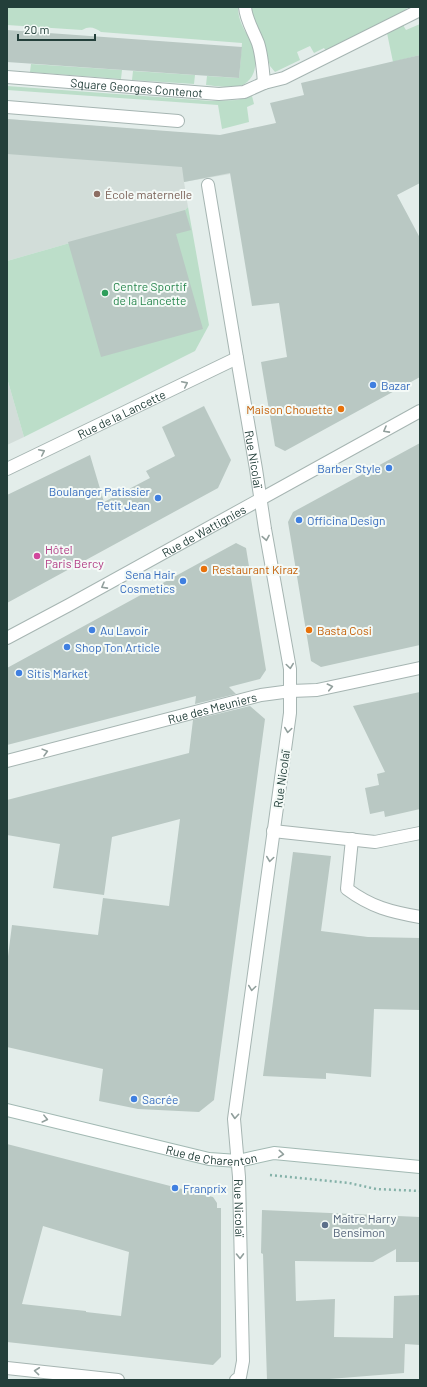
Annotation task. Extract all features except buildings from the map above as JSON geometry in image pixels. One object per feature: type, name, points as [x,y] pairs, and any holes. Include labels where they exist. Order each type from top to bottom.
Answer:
[{"type":"street","points":[[245,7],[245,16],[258,43],[261,55],[264,83]]},
{"type":"street","name":"Square Georges Contenot","points":[[7,77],[219,94],[244,92],[264,83],[284,78],[420,9]]},
{"type":"street","points":[[7,107],[178,121]]},
{"type":"street","name":"Rue Nicolaï","points":[[208,185],[260,500],[290,670],[291,691],[290,713],[234,1119],[238,1160],[243,1361],[238,1379]]},
{"type":"street","name":"Rue de la Lancette","points":[[7,469],[237,358]]},
{"type":"street","name":"Rue de Wattignies","points":[[7,638],[70,605],[420,411]]},
{"type":"street","name":"Rue des Meuniers","points":[[7,761],[261,695],[291,691],[317,690],[420,668]]},
{"type":"street","points":[[274,830],[376,842],[420,833]]},
{"type":"street","points":[[352,839],[347,890],[373,905],[392,912],[420,917]]},
{"type":"street","name":"Rue de Charenton","points":[[7,1110],[209,1159],[238,1160],[274,1153],[420,1166]]},
{"type":"street","points":[[7,1368],[118,1380]]},
{"type":"path","name":"Rue de Charenton","points":[[265,1175],[349,1182],[376,1189],[420,1191]]},
{"type":"shaded area","name":"École maternelle","points":[[7,119],[223,136],[230,174],[184,182],[188,207],[185,210],[7,261]]},
{"type":"shaded area","points":[[7,378],[24,437],[7,445]]},
{"type":"green space","points":[[7,7],[238,7],[240,19],[254,50],[256,60],[254,71],[252,76],[245,84],[237,87],[206,85],[207,76],[239,78],[242,43],[101,32],[92,28],[82,30],[7,25]]},
{"type":"green space","points":[[250,7],[408,7],[403,13],[326,51],[324,48],[314,53],[310,46],[297,52],[300,60],[275,72],[270,66],[264,44],[254,24]]},
{"type":"green space","points":[[420,24],[420,55],[393,62],[387,33],[403,25],[406,30]]},
{"type":"green space","points":[[31,64],[122,70],[121,79],[30,72]]},
{"type":"green space","points":[[133,71],[195,75],[194,84],[132,80]]},
{"type":"green space","points":[[7,86],[212,101],[237,100],[252,96],[254,104],[247,107],[249,122],[222,129],[218,105],[7,90]]},
{"type":"green space","name":"Centre Sportif de la Lancette","points":[[188,207],[209,325],[195,351],[24,437],[7,378],[7,261],[185,210]]},
{"type":"place","name":"École maternelle","points":[[97,194]]},
{"type":"place","name":"Centre Sportif de la Lancette","points":[[105,293]]},
{"type":"place","name":"Bazar","points":[[373,385]]},
{"type":"place","name":"Maison Chouette","points":[[341,409]]},
{"type":"place","name":"Barber Style","points":[[389,468]]},
{"type":"place","name":"Boulanger Patissier Petit Jean","points":[[158,498]]},
{"type":"place","name":"Officina Design","points":[[299,520]]},
{"type":"place","name":"Hôtel Paris Bercy","points":[[37,556]]},
{"type":"place","name":"Restaurant Kiraz","points":[[204,569]]},
{"type":"place","name":"Sena Hair Cosmetics","points":[[183,581]]},
{"type":"place","name":"Au Lavoir","points":[[92,630]]},
{"type":"place","name":"Basta Cosi","points":[[309,630]]},
{"type":"place","name":"Shop Ton Article","points":[[67,647]]},
{"type":"place","name":"Sitis Market","points":[[19,673]]},
{"type":"place","name":"Sacrée","points":[[134,1099]]},
{"type":"place","name":"Franprix","points":[[175,1188]]},
{"type":"place","name":"Maître Harry Bensimon","points":[[325,1225]]}]
